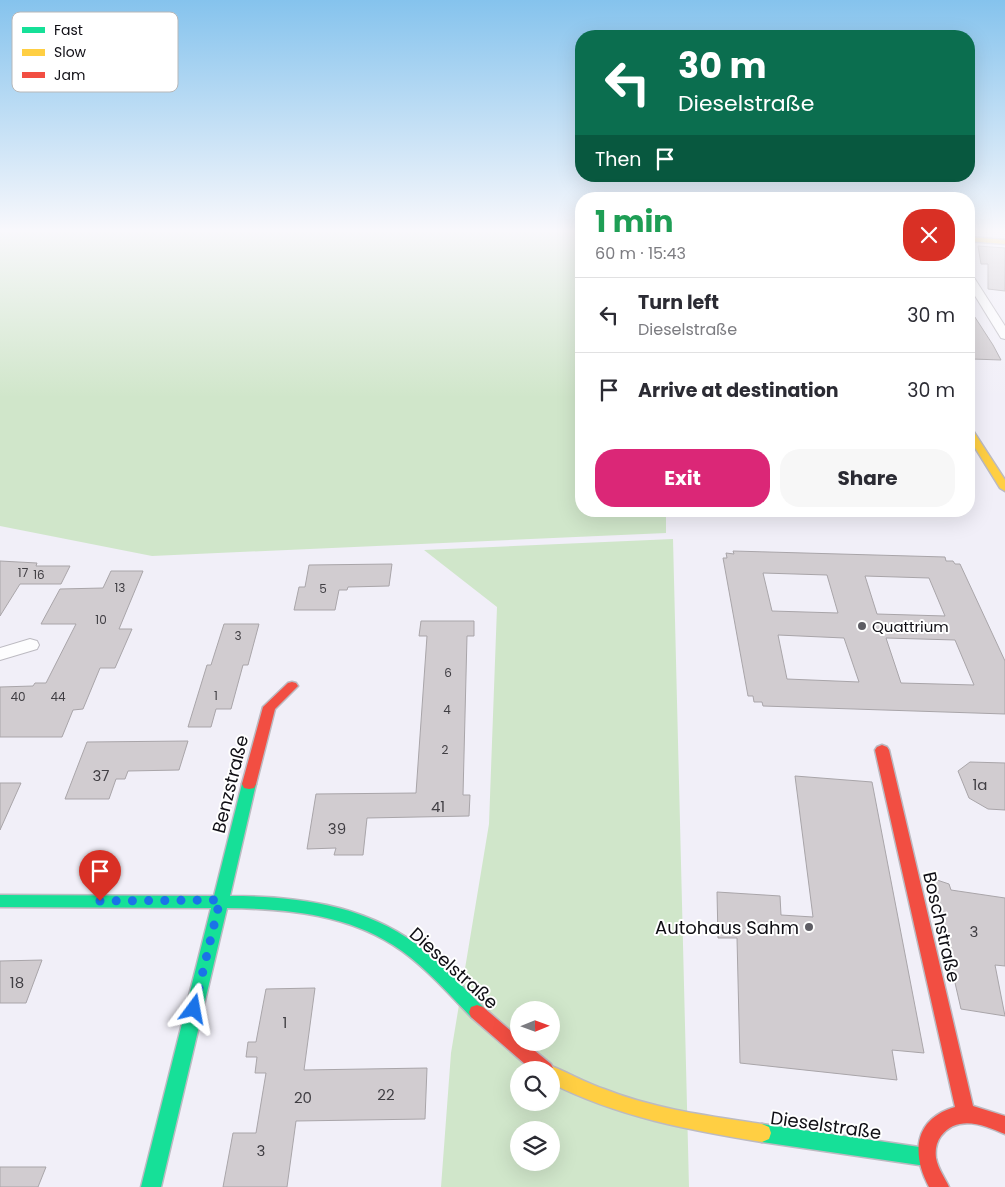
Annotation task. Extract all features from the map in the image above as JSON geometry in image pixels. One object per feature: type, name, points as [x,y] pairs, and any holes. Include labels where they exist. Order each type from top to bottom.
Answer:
[{"type":"street","points":[[975,288],[1005,335]]},
{"type":"street","points":[[975,441],[1005,488]]},
{"type":"street","points":[[0,654],[30,645]]},
{"type":"street","name":"Benzstraße","points":[[151,1187],[262,728],[270,707],[292,686]]},
{"type":"street","name":"Boschstraße","points":[[882,750],[966,1114]]},
{"type":"street","name":"Dieselstraße","points":[[0,901],[220,900],[316,906],[352,917],[376,927],[417,953],[503,1036],[534,1061]]},
{"type":"street","name":"Dieselstraße","points":[[560,1079],[608,1102],[664,1118],[926,1157]]},
{"type":"street","points":[[939,1187],[926,1157],[928,1139],[936,1125],[951,1116],[966,1114],[984,1116],[1005,1125]]},
{"type":"green space","points":[[0,286],[575,286],[575,517],[666,517],[666,533],[152,556],[0,526]]},
{"type":"green space","points":[[673,539],[689,1187],[441,1187],[451,1053],[489,824],[497,607],[424,550]]},
{"type":"building","points":[[988,286],[1005,286],[1005,291],[988,289]]},
{"type":"building","points":[[975,317],[993,345],[1001,360],[975,359]]},
{"type":"building","name":"Quattrium","points":[[733,551],[945,557],[946,561],[960,564],[1005,661],[1005,714],[763,706],[762,702],[754,702],[753,696],[748,696],[723,558],[727,558],[726,553],[734,554]],"holes":[[[763,573],[827,575],[838,613],[772,611]],[[865,576],[929,578],[945,616],[877,614]],[[778,635],[844,638],[859,682],[787,679]],[[886,638],[955,640],[974,685],[901,683]]]},
{"type":"building","points":[[0,561],[37,563],[36,566],[70,566],[61,584],[20,584],[0,616]]},
{"type":"building","points":[[392,564],[389,586],[348,587],[347,590],[339,590],[335,610],[294,610],[299,587],[305,587],[309,565]]},
{"type":"building","points":[[111,571],[143,571],[119,629],[132,629],[115,668],[100,668],[83,709],[73,710],[62,737],[0,737],[0,687],[33,686],[35,683],[46,683],[76,624],[41,624],[60,589],[103,588]]},
{"type":"building","points":[[421,621],[474,621],[474,636],[467,636],[463,795],[470,795],[469,816],[367,818],[363,855],[334,855],[336,848],[307,849],[316,794],[416,793],[427,636],[419,636]]},
{"type":"building","points":[[224,624],[259,624],[248,665],[243,665],[231,709],[216,709],[211,727],[188,727],[207,665],[211,665]]},
{"type":"building","points":[[188,741],[179,770],[128,771],[125,779],[116,779],[109,799],[65,799],[87,742]]},
{"type":"building","points":[[970,762],[1005,763],[1005,810],[988,809],[969,798],[958,771]]},
{"type":"building","name":"Autohaus Sahm","points":[[795,776],[872,782],[924,1053],[892,1050],[897,1080],[740,1063],[737,938],[718,938],[717,892],[780,896],[781,915],[813,917]]},
{"type":"building","points":[[0,783],[21,783],[0,830]]},
{"type":"building","points":[[931,878],[949,884],[951,890],[1005,898],[1005,966],[995,965],[1005,1016],[961,1009]]},
{"type":"building","points":[[42,960],[26,1003],[0,1003],[0,961]]},
{"type":"building","points":[[315,988],[304,1070],[427,1068],[425,1119],[296,1121],[287,1187],[223,1187],[233,1133],[256,1133],[266,1073],[255,1073],[257,1057],[246,1057],[248,1042],[256,1042],[266,989]]},
{"type":"building","points":[[0,1167],[46,1167],[38,1187],[0,1187]]},
{"type":"traffic: fast","points":[[151,1187],[249,784]]},
{"type":"traffic: fast","points":[[0,901],[252,902],[305,906],[331,912],[357,920],[382,931],[409,947],[477,1012]]},
{"type":"traffic: fast","points":[[762,1133],[926,1157]]},
{"type":"traffic: slow","points":[[975,440],[1005,488]]},
{"type":"traffic: slow","points":[[560,1078],[603,1098],[628,1106],[680,1119],[762,1133]]},
{"type":"traffic: jam","points":[[249,784],[269,707],[292,686]]},
{"type":"traffic: jam","points":[[882,750],[966,1114]]},
{"type":"traffic: jam","points":[[477,1012],[534,1061]]},
{"type":"traffic: jam","points":[[939,1187],[929,1166],[927,1150],[928,1141],[943,1121],[951,1117],[968,1114],[1005,1125]]},
{"type":"place","name":"Quattrium","points":[[862,626]]},
{"type":"place","name":"Autohaus Sahm","points":[[809,927]]},
{"type":"route","points":[[100,901],[220,900],[194,1009]]}]
